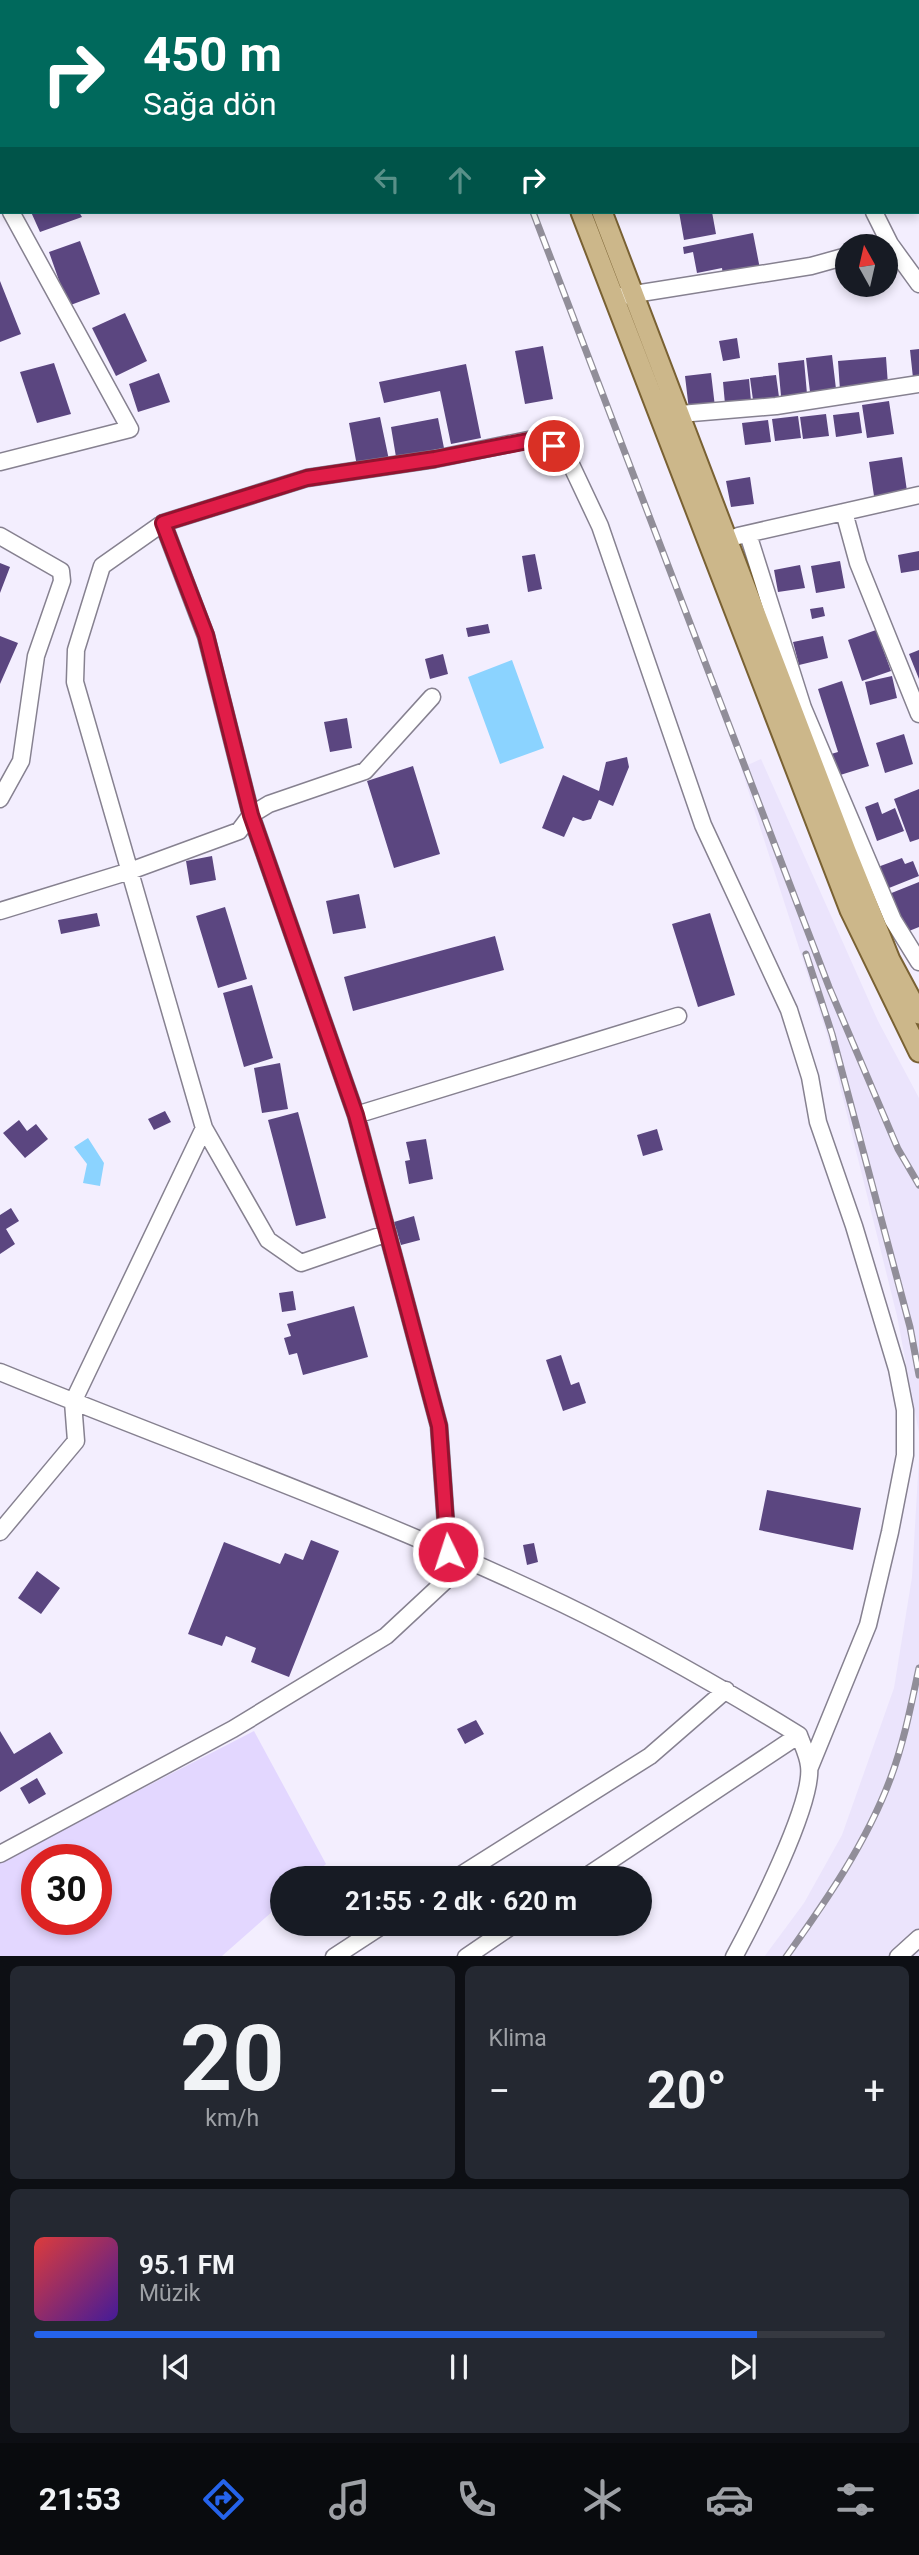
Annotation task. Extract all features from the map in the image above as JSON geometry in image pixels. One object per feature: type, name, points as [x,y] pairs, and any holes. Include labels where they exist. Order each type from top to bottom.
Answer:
[{"type":"main road","points":[[582,214],[623,296],[669,415],[850,910],[918,1047]]},
{"type":"main road","points":[[602,214],[623,296]]},
{"type":"main road","points":[[716,540],[890,960],[919,1016]]},
{"type":"street","points":[[0,462],[130,429],[12,214]]},
{"type":"street","points":[[874,214],[881,234]]},
{"type":"street","points":[[623,296],[811,266],[835,259]]},
{"type":"street","points":[[898,260],[919,284]]},
{"type":"street","points":[[669,415],[776,405],[919,384]]},
{"type":"street","points":[[388,1233],[301,1263],[268,1241],[204,1128],[75,682],[76,650],[102,566],[163,523],[307,478],[435,459],[543,438],[566,454],[600,526],[703,825],[789,1010],[810,1077],[818,1122],[855,1226],[905,1410],[905,1455],[868,1625],[810,1767],[803,1804],[760,1909],[734,1956]]},
{"type":"street","points":[[716,540],[919,495]]},
{"type":"street","points":[[844,512],[858,563],[919,714]]},
{"type":"street","points":[[0,1854],[233,1729],[386,1636],[444,1582],[448,1552],[439,1426],[356,1115],[251,815],[206,635],[163,523]]},
{"type":"street","points":[[748,534],[803,708],[893,920],[919,962]]},
{"type":"street","points":[[0,536],[61,571],[62,581],[36,656],[21,761],[0,799]]},
{"type":"street","points":[[0,911],[130,871],[239,831],[251,815],[269,804],[365,771],[432,697]]},
{"type":"street","points":[[356,1115],[678,1016]]},
{"type":"street","points":[[918,1047],[919,1016]]},
{"type":"street","points":[[0,1532],[76,1441],[73,1402],[204,1128]]},
{"type":"street","points":[[0,1372],[448,1552],[564,1605],[726,1690],[799,1735],[810,1767]]},
{"type":"street","points":[[475,1866],[650,1756],[726,1690]]},
{"type":"street","points":[[602,1866],[799,1735]]},
{"type":"street","points":[[334,1956],[366,1936]]},
{"type":"street","points":[[467,1956],[497,1936]]},
{"type":"street","points":[[898,1956],[919,1938]]},
{"type":"shaded area","points":[[761,759],[878,1021],[919,1098],[919,1433],[897,1316],[828,1038],[741,768]]},
{"type":"shaded area","points":[[919,1458],[919,1956],[765,1956],[804,1903],[842,1835],[894,1688],[912,1577]]},
{"type":"shaded area","points":[[254,1731],[326,1864],[270,1866],[270,1914],[222,1956],[0,1956],[0,1862],[21,1851],[21,1935],[112,1935],[112,1844],[35,1844]]},
{"type":"water","points":[[512,660],[544,748],[500,764],[468,677]]},
{"type":"water","points":[[88,1138],[104,1163],[100,1186],[83,1183],[87,1164],[74,1147]]},
{"type":"building","points":[[32,214],[80,214],[82,217],[40,232]]},
{"type":"building","points":[[679,214],[712,214],[716,234],[684,240]]},
{"type":"building","points":[[753,233],[760,269],[723,276],[722,268],[697,273],[693,252],[684,254],[683,247]]},
{"type":"building","points":[[80,241],[100,294],[68,306],[49,252]]},
{"type":"building","points":[[0,281],[21,334],[0,342]]},
{"type":"building","points":[[125,313],[147,361],[116,376],[92,328]]},
{"type":"building","points":[[737,338],[740,358],[723,361],[719,341]]},
{"type":"building","points":[[543,346],[553,399],[525,404],[515,351]]},
{"type":"building","points":[[919,349],[919,377],[913,378],[910,350]]},
{"type":"building","points":[[832,355],[836,389],[810,392],[806,358]]},
{"type":"building","points":[[886,357],[888,385],[840,390],[838,361]]},
{"type":"building","points":[[804,360],[807,394],[781,396],[778,363]]},
{"type":"building","points":[[54,363],[71,414],[37,423],[20,372]]},
{"type":"building","points":[[466,364],[481,438],[451,444],[440,391],[384,403],[379,382]]},
{"type":"building","points":[[159,373],[170,402],[138,412],[129,384]]},
{"type":"building","points":[[711,373],[715,407],[689,410],[685,376]]},
{"type":"building","points":[[776,375],[779,397],[753,400],[750,378]]},
{"type":"building","points":[[749,379],[751,401],[725,404],[723,382]]},
{"type":"building","points":[[889,401],[894,434],[867,438],[862,405]]},
{"type":"building","points":[[859,412],[862,433],[836,437],[833,415]]},
{"type":"building","points":[[826,414],[829,436],[803,439],[800,417]]},
{"type":"building","points":[[798,416],[801,438],[775,441],[772,419]]},
{"type":"building","points":[[380,417],[389,460],[357,466],[349,423]]},
{"type":"building","points":[[438,418],[444,448],[396,457],[391,427]]},
{"type":"building","points":[[768,420],[771,442],[745,445],[742,423]]},
{"type":"building","points":[[902,457],[907,491],[874,496],[869,462]]},
{"type":"building","points":[[750,477],[754,504],[731,507],[726,481]]},
{"type":"building","points":[[919,551],[919,570],[901,573],[898,555]]},
{"type":"building","points":[[535,554],[542,589],[528,592],[522,556]]},
{"type":"building","points":[[840,561],[845,588],[816,593],[811,566]]},
{"type":"building","points":[[0,563],[10,567],[0,593]]},
{"type":"building","points":[[800,565],[805,588],[778,592],[774,570]]},
{"type":"building","points":[[823,607],[825,616],[812,619],[810,609]]},
{"type":"building","points":[[488,624],[490,633],[468,637],[466,628]]},
{"type":"building","points":[[876,630],[891,671],[862,681],[848,640]]},
{"type":"building","points":[[0,636],[18,643],[0,684]]},
{"type":"building","points":[[823,636],[828,658],[799,665],[793,642]]},
{"type":"building","points":[[919,650],[919,679],[909,654]]},
{"type":"building","points":[[443,654],[448,674],[430,679],[425,659]]},
{"type":"building","points":[[892,676],[897,698],[870,705],[865,682]]},
{"type":"building","points":[[842,681],[869,766],[837,776],[831,754],[838,752],[818,689]]},
{"type":"building","points":[[347,718],[352,748],[330,752],[324,722]]},
{"type":"building","points":[[904,734],[913,764],[885,773],[876,743]]},
{"type":"building","points":[[627,757],[629,767],[613,806],[599,800],[591,819],[583,821],[573,817],[564,837],[542,828],[563,775],[599,791],[606,762]]},
{"type":"building","points":[[413,766],[440,854],[394,868],[367,781]]},
{"type":"building","points":[[919,789],[919,839],[910,842],[894,799]]},
{"type":"building","points":[[878,802],[882,814],[895,808],[904,831],[877,841],[865,807]]},
{"type":"building","points":[[212,856],[216,880],[190,885],[186,861]]},
{"type":"building","points":[[902,858],[905,864],[913,861],[919,876],[884,890],[875,868]]},
{"type":"building","points":[[919,882],[919,927],[904,933],[889,894]]},
{"type":"building","points":[[359,894],[366,928],[333,934],[326,901]]},
{"type":"building","points":[[225,907],[247,979],[218,988],[196,916]]},
{"type":"building","points":[[97,913],[100,926],[61,934],[58,920]]},
{"type":"building","points":[[710,913],[735,995],[698,1007],[672,924]]},
{"type":"building","points":[[495,936],[504,970],[353,1011],[344,977]]},
{"type":"building","points":[[252,985],[273,1058],[244,1067],[223,993]]},
{"type":"building","points":[[280,1063],[288,1109],[262,1113],[254,1068]]},
{"type":"building","points":[[165,1111],[171,1122],[154,1130],[148,1119]]},
{"type":"building","points":[[298,1112],[326,1218],[296,1226],[268,1120]]},
{"type":"building","points":[[19,1120],[27,1131],[36,1124],[48,1139],[25,1158],[3,1133]]},
{"type":"building","points":[[657,1129],[663,1150],[643,1156],[637,1135]]},
{"type":"building","points":[[426,1139],[433,1179],[409,1184],[405,1161],[410,1160],[406,1142]]},
{"type":"building","points":[[11,1208],[19,1221],[6,1229],[15,1244],[0,1254],[0,1215]]},
{"type":"building","points":[[414,1216],[420,1240],[401,1245],[394,1222]]},
{"type":"building","points":[[293,1291],[296,1310],[282,1312],[279,1293]]},
{"type":"building","points":[[354,1306],[368,1357],[303,1375],[297,1353],[289,1355],[284,1338],[291,1336],[287,1324]]},
{"type":"building","points":[[561,1355],[571,1385],[579,1382],[586,1403],[563,1411],[546,1360]]},
{"type":"building","points":[[767,1490],[861,1508],[853,1550],[759,1530]]},
{"type":"building","points":[[311,1540],[339,1551],[289,1677],[251,1662],[256,1648],[226,1636],[222,1646],[188,1634],[224,1542],[280,1564],[285,1553],[303,1560]]},
{"type":"building","points":[[534,1543],[538,1562],[527,1565],[523,1545]]},
{"type":"building","points":[[37,1571],[60,1588],[41,1614],[18,1598]]},
{"type":"building","points":[[476,1720],[484,1734],[465,1744],[457,1729]]},
{"type":"building","points":[[0,1731],[14,1754],[50,1732],[63,1753],[0,1792]]},
{"type":"building","points":[[37,1778],[46,1794],[29,1804],[20,1788]]},
{"type":"railway","points":[[534,214],[829,987],[898,1149],[919,1185]]},
{"type":"railway","points":[[806,954],[832,1034],[910,1327],[919,1375]]},
{"type":"railway","points":[[787,1956],[845,1870],[870,1825],[900,1750],[919,1668]]},
{"type":"route","points":[[448,1552],[439,1426],[356,1115],[251,815],[206,635],[163,523],[307,478],[435,459],[543,438],[554,446]]}]
